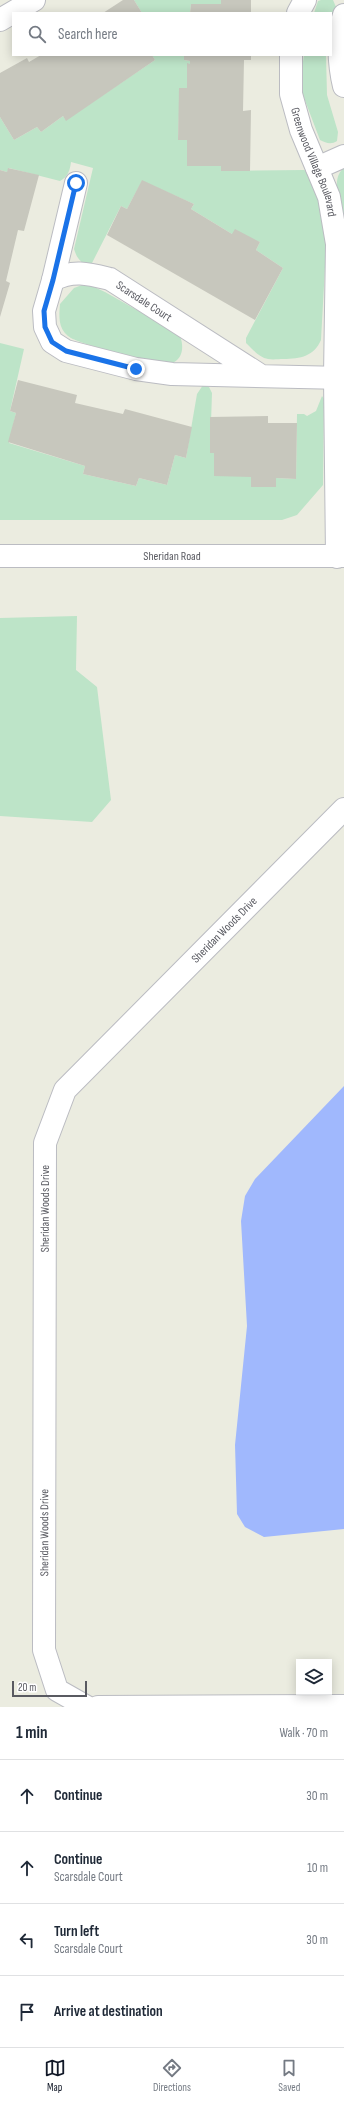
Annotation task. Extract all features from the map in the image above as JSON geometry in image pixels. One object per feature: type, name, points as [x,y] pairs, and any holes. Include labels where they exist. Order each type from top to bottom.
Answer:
[{"type":"street","points":[[14,12],[34,0]]},
{"type":"street","points":[[299,12],[305,0]]},
{"type":"street","points":[[0,20],[12,13]]},
{"type":"street","points":[[344,15],[341,23],[340,70],[344,86]]},
{"type":"street","name":"Greenwood Village Boulevard","points":[[291,56],[291,94],[301,130],[329,196],[337,244],[340,377],[340,556]]},
{"type":"street","points":[[318,168],[344,156]]},
{"type":"street","points":[[76,183],[53,280],[44,311],[45,327],[52,342],[66,351],[136,369],[172,374],[340,377]]},
{"type":"street","name":"Scarsdale Court","points":[[53,280],[64,274],[82,272],[110,279],[260,376]]},
{"type":"street","name":"Sheridan Road","points":[[0,556],[340,556]]},
{"type":"street","name":"Sheridan Woods Drive","points":[[87,1707],[56,1690],[44,1650],[45,1143],[65,1090],[344,809]]},
{"type":"street","points":[[98,1707],[344,1706]]},
{"type":"green space","points":[[134,0],[221,0],[221,4],[191,4],[190,12],[141,12]]},
{"type":"green space","points":[[333,0],[336,7],[332,26],[332,12],[314,12],[318,1]]},
{"type":"green space","points":[[153,56],[184,56],[184,60],[190,61],[190,64],[188,64],[187,88],[180,88],[178,140],[187,140],[187,166],[221,166],[221,171],[304,170],[309,172],[322,207],[326,249],[321,340],[315,350],[306,356],[290,359],[268,359],[259,355],[246,343],[246,338],[283,268],[256,250],[260,242],[232,234],[191,209],[194,204],[142,181],[127,209],[121,206],[92,263],[88,266],[79,259],[74,249],[93,168],[71,162],[68,173],[60,181],[9,168],[7,172],[0,170],[0,117],[14,140],[37,127],[41,132],[63,116],[66,120],[155,60]]},
{"type":"green space","points":[[304,56],[326,56],[327,95],[338,132],[337,141],[328,143],[320,140],[301,90],[301,75]]},
{"type":"green space","points":[[344,168],[344,218],[337,192],[337,185],[340,172]]},
{"type":"green space","points":[[82,285],[92,286],[105,292],[179,334],[182,350],[179,359],[170,364],[164,364],[74,340],[68,336],[61,326],[59,317],[60,304],[74,288]]},
{"type":"green space","points":[[0,343],[24,349],[10,411],[16,413],[9,443],[85,466],[83,474],[136,486],[139,478],[167,485],[175,455],[186,458],[197,394],[203,385],[209,387],[212,393],[210,453],[214,453],[251,477],[252,487],[276,487],[276,478],[296,479],[297,414],[304,414],[307,416],[316,411],[322,396],[324,399],[323,485],[297,515],[282,520],[0,520]]},
{"type":"green space","points":[[77,616],[76,670],[97,687],[111,800],[92,822],[0,816],[0,618]]},
{"type":"water","points":[[344,1086],[344,1529],[264,1537],[245,1527],[237,1514],[235,1445],[247,1326],[241,1221],[245,1196],[255,1179]]},
{"type":"building","points":[[123,0],[134,0],[141,12],[105,12]]},
{"type":"building","points":[[221,0],[251,0],[251,12],[190,12],[191,4],[221,4]]},
{"type":"building","points":[[39,56],[153,56],[155,60],[66,121],[63,116],[41,132],[37,127],[14,140],[0,117],[0,73],[27,58],[29,62]]},
{"type":"building","points":[[184,56],[251,56],[251,60],[244,60],[243,111],[251,110],[250,171],[221,171],[221,166],[187,166],[187,140],[178,140],[179,88],[187,88],[187,63],[190,64],[190,61],[184,60]]},
{"type":"building","points":[[8,168],[39,175],[24,231],[18,230],[6,281],[10,283],[0,317],[0,170],[7,172]]},
{"type":"building","points":[[142,180],[194,204],[191,209],[232,234],[235,229],[260,242],[256,250],[283,268],[255,320],[107,235],[121,206],[127,209]]},
{"type":"building","points":[[18,380],[77,395],[75,403],[123,414],[125,409],[192,427],[186,458],[175,455],[167,485],[139,478],[136,486],[83,474],[85,466],[8,442],[16,413],[10,411]]},
{"type":"building","points":[[268,416],[268,423],[297,423],[296,479],[276,478],[276,487],[251,487],[251,477],[214,476],[214,453],[210,453],[210,417]]},
{"type":"route","points":[[76,183],[53,280],[44,311],[45,327],[52,342],[66,351],[136,369]]}]
